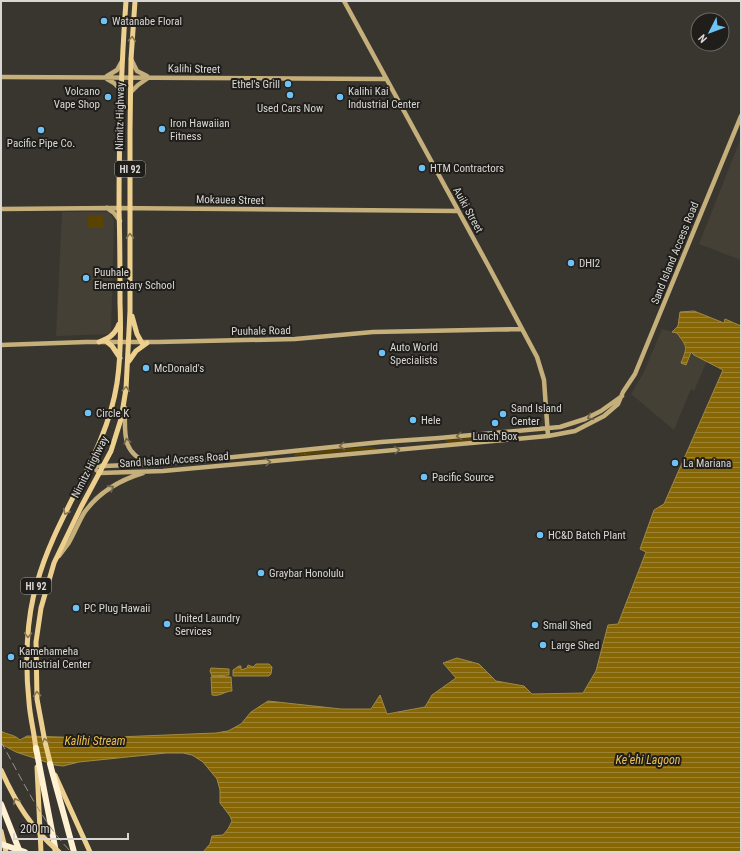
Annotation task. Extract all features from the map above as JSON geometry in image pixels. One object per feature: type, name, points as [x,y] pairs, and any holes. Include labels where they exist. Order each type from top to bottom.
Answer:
[{"type":"highway","points":[[36,748],[38,766],[57,852]]},
{"type":"highway","points":[[50,764],[74,852]]},
{"type":"highway","points":[[1,804],[20,852]]},
{"type":"highway","points":[[67,830],[70,852]]},
{"type":"highway","points":[[1,844],[25,852]]},
{"type":"main road","name":"Nimitz Highway","points":[[36,748],[28,699],[29,622],[31,604],[45,558],[62,520],[90,465],[105,430],[112,410],[118,382],[121,319],[119,208],[121,77],[126,1]]},
{"type":"main road","name":"Auiki Street","points":[[344,1],[540,365],[544,380],[548,436]]},
{"type":"main road","name":"Nimitz Highway","points":[[90,852],[50,764],[40,718],[36,677],[36,642],[41,608],[54,563],[81,507],[104,466],[117,435],[124,404],[128,362],[130,311],[129,208],[131,59],[135,2]]},
{"type":"main road","points":[[131,59],[137,71],[149,77],[131,92]]},
{"type":"main road","points":[[103,78],[117,70],[122,61]]},
{"type":"main road","name":"Kalihi Street","points":[[1,77],[386,79]]},
{"type":"main road","points":[[103,78],[114,83],[121,90]]},
{"type":"main road","name":"Sand Island Access Road","points":[[100,473],[149,471],[287,460],[548,436],[575,431],[589,425],[604,416],[618,404],[638,366],[741,116]]},
{"type":"main road","points":[[112,208],[120,192]]},
{"type":"main road","points":[[105,208],[114,213],[120,221]]},
{"type":"main road","name":"Mokauea Street","points":[[1,209],[129,208],[458,211]]},
{"type":"main road","points":[[128,362],[144,343],[137,334],[130,311]]},
{"type":"main road","points":[[99,342],[113,335],[117,330],[121,319]]},
{"type":"main road","name":"Puuhale Road","points":[[1,345],[296,339],[372,332],[521,329]]},
{"type":"main road","points":[[107,342],[112,346],[120,358]]},
{"type":"main road","name":"Sand Island Access Road","points":[[90,465],[104,466],[153,464],[547,428],[573,424],[585,419],[601,411],[622,396]]},
{"type":"main road","points":[[124,404],[126,444],[135,456],[141,460],[153,464]]},
{"type":"main road","points":[[498,433],[499,440]]},
{"type":"main road","points":[[381,442],[382,451]]},
{"type":"main road","points":[[286,452],[287,460]]},
{"type":"main road","points":[[90,465],[100,473]]},
{"type":"main road","points":[[54,563],[68,544],[84,513],[97,499],[120,482],[149,471]]},
{"type":"main road","points":[[38,766],[41,852]]},
{"type":"main road","points":[[1,770],[10,790],[28,820],[57,852]]},
{"type":"main road","points":[[1,831],[6,852]]},
{"type":"shaded area","points":[[741,138],[741,260],[699,244]]},
{"type":"shaded area","name":"Puuhale Elementary School","points":[[62,212],[109,212],[114,221],[111,334],[56,336]]},
{"type":"shaded area","points":[[662,329],[677,333],[686,346],[682,363],[686,364],[691,352],[707,361],[694,391],[691,389],[674,430],[631,394],[644,372]]},
{"type":"green space","points":[[103,215],[104,228],[88,228],[87,216]]},
{"type":"green space","points":[[495,436],[447,443],[445,441],[447,440]]},
{"type":"green space","points":[[366,447],[376,448],[294,456],[295,453]]},
{"type":"water","name":"Keʻehi Lagoon","points":[[694,311],[724,323],[725,319],[741,326],[741,852],[203,852],[210,844],[212,836],[223,835],[232,821],[220,803],[220,790],[217,779],[203,762],[192,755],[183,753],[166,753],[79,762],[63,766],[55,765],[16,752],[1,744],[1,731],[20,740],[27,736],[92,738],[216,733],[228,731],[241,724],[251,712],[268,701],[341,709],[371,709],[380,695],[387,714],[425,707],[432,695],[456,678],[443,663],[457,658],[479,664],[496,681],[524,686],[532,694],[583,693],[596,671],[608,625],[618,624],[646,552],[640,549],[654,510],[664,504],[723,370],[691,352],[686,365],[681,363],[685,353],[685,344],[677,333],[672,332],[678,326],[680,312]]},
{"type":"water","points":[[256,664],[269,664],[272,667],[271,674],[269,676],[233,676],[233,670],[239,666],[241,666],[241,670],[247,668],[248,665],[253,667]]},
{"type":"water","points":[[211,668],[229,669],[229,675],[212,676],[210,671]]},
{"type":"water","points":[[211,677],[231,677],[232,691],[212,695]]},
{"type":"railway","points":[[1,742],[41,813],[50,827],[71,852]]},
{"type":"place","name":"Watanabe Floral","points":[[104,21]]},
{"type":"place","name":"Ethel's Grill","points":[[288,84]]},
{"type":"place","name":"Used Cars Now","points":[[290,95]]},
{"type":"place","name":"Volcano Vape Shop","points":[[108,97]]},
{"type":"place","name":"Kalihi Kai Industrial Center","points":[[340,97]]},
{"type":"place","name":"Iron Hawaiian Fitness","points":[[162,129]]},
{"type":"place","name":"Pacific Pipe Co.","points":[[41,130]]},
{"type":"place","name":"HTM Contractors","points":[[422,168]]},
{"type":"place","name":"DHI2","points":[[571,263]]},
{"type":"place","name":"Puuhale Elementary School","points":[[86,278]]},
{"type":"place","name":"Auto World Specialists","points":[[382,353]]},
{"type":"place","name":"McDonald's","points":[[146,368]]},
{"type":"place","name":"Circle K","points":[[88,413]]},
{"type":"place","name":"Sand Island Center","points":[[503,414]]},
{"type":"place","name":"Hele","points":[[413,420]]},
{"type":"place","name":"Lunch Box","points":[[495,423]]},
{"type":"place","name":"La Mariana","points":[[675,463]]},
{"type":"place","name":"Pacific Source","points":[[424,477]]},
{"type":"place","name":"HC&D Batch Plant","points":[[540,535]]},
{"type":"place","name":"Graybar Honolulu","points":[[261,573]]},
{"type":"place","name":"PC Plug Hawaii","points":[[76,608]]},
{"type":"place","name":"United Laundry Services","points":[[167,624]]},
{"type":"place","name":"Small Shed","points":[[535,625]]},
{"type":"place","name":"Large Shed","points":[[543,645]]},
{"type":"place","name":"Kamehameha Industrial Center","points":[[11,657]]},
{"type":"water label","name":"Kalihi Stream","points":[[95,741]]}]
